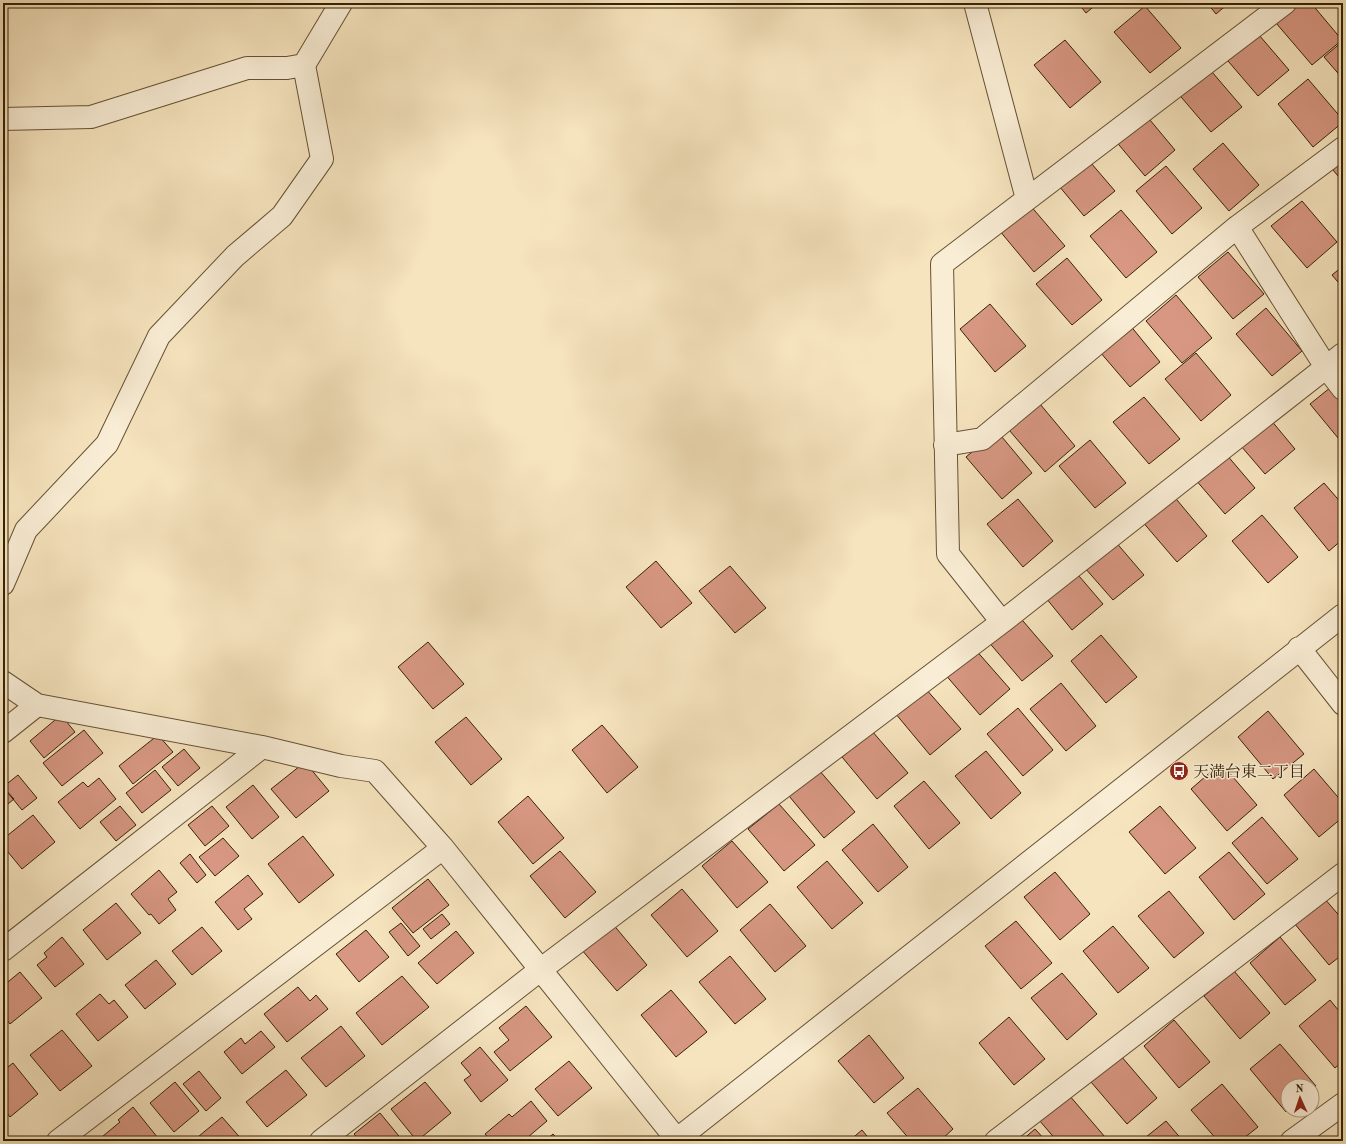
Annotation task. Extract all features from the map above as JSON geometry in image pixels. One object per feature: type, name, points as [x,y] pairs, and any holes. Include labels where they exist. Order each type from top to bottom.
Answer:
[{"type":"street","points":[[3,584],[26,530],[107,444],[159,336],[236,256],[282,216],[322,159],[304,65],[341,3]]},
{"type":"street","points":[[975,3],[1027,200]]},
{"type":"street","points":[[1002,622],[948,554],[942,264],[1285,3]]},
{"type":"street","points":[[3,119],[91,117],[247,68],[287,68],[304,65]]},
{"type":"street","points":[[945,445],[982,439],[1237,227],[1343,148]]},
{"type":"street","points":[[1237,227],[1326,367],[1343,389]]},
{"type":"street","points":[[321,1141],[540,970],[1002,622],[1343,354]]},
{"type":"street","points":[[3,682],[37,705],[262,747],[341,766],[375,771],[443,848],[677,1140],[1299,648],[1343,615]]},
{"type":"street","points":[[1299,648],[1343,704]]},
{"type":"street","points":[[3,732],[37,705]]},
{"type":"street","points":[[3,950],[262,747]]},
{"type":"street","points":[[58,1141],[443,848]]},
{"type":"street","points":[[996,1141],[1343,874]]},
{"type":"street","points":[[1292,1141],[1343,1104]]},
{"type":"building","points":[[1078,3],[1098,3],[1086,13]]},
{"type":"building","points":[[1207,3],[1229,3],[1216,14]]},
{"type":"building","points":[[1300,3],[1311,3],[1342,40],[1312,65],[1276,23]]},
{"type":"building","points":[[1145,6],[1181,48],[1150,73],[1114,32]]},
{"type":"building","points":[[1253,28],[1289,70],[1258,96],[1222,54]]},
{"type":"building","points":[[1065,40],[1101,82],[1070,108],[1034,65]]},
{"type":"building","points":[[1343,41],[1343,79],[1324,57]]},
{"type":"building","points":[[1206,65],[1242,107],[1211,132],[1176,91]]},
{"type":"building","points":[[1308,79],[1343,120],[1343,122],[1313,147],[1278,104]]},
{"type":"building","points":[[1140,108],[1175,150],[1145,176],[1109,133]]},
{"type":"building","points":[[1223,143],[1259,185],[1229,211],[1193,169]]},
{"type":"building","points":[[1079,149],[1115,191],[1084,216],[1049,174]]},
{"type":"building","points":[[1343,151],[1343,182],[1328,164]]},
{"type":"building","points":[[1166,166],[1202,208],[1172,234],[1136,191]]},
{"type":"building","points":[[1302,201],[1337,242],[1307,268],[1271,226]]},
{"type":"building","points":[[1029,204],[1065,246],[1034,272],[999,230]]},
{"type":"building","points":[[1121,210],[1157,252],[1126,278],[1090,236]]},
{"type":"building","points":[[1228,252],[1264,294],[1233,319],[1198,277]]},
{"type":"building","points":[[1067,258],[1102,300],[1072,325],[1036,284]]},
{"type":"building","points":[[1343,266],[1343,288],[1332,275]]},
{"type":"building","points":[[1176,295],[1212,338],[1182,363],[1146,321]]},
{"type":"building","points":[[990,304],[1026,346],[995,372],[960,329]]},
{"type":"building","points":[[1266,308],[1302,351],[1272,376],[1236,334]]},
{"type":"building","points":[[1125,319],[1160,362],[1130,387],[1094,345]]},
{"type":"building","points":[[1196,353],[1231,395],[1201,421],[1165,379]]},
{"type":"building","points":[[1341,379],[1343,382],[1343,444],[1310,404]]},
{"type":"building","points":[[1144,397],[1180,439],[1149,464],[1113,422]]},
{"type":"building","points":[[1040,404],[1075,446],[1045,472],[1009,430]]},
{"type":"building","points":[[1260,407],[1295,449],[1265,474],[1229,432]]},
{"type":"building","points":[[997,431],[1032,473],[1002,499],[966,457]]},
{"type":"building","points":[[1090,440],[1126,483],[1095,508],[1059,466]]},
{"type":"building","points":[[1220,447],[1255,488],[1225,514],[1189,472]]},
{"type":"building","points":[[1324,483],[1343,505],[1343,539],[1329,551],[1294,508]]},
{"type":"building","points":[[1172,494],[1207,536],[1177,562],[1141,520]]},
{"type":"building","points":[[1018,499],[1053,541],[1023,567],[987,524]]},
{"type":"building","points":[[1262,515],[1298,557],[1268,583],[1232,541]]},
{"type":"building","points":[[1108,533],[1144,575],[1113,600],[1077,559]]},
{"type":"building","points":[[656,561],[692,603],[661,628],[626,587]]},
{"type":"building","points":[[1067,562],[1103,604],[1072,630],[1037,587]]},
{"type":"building","points":[[730,566],[766,608],[735,633],[699,591]]},
{"type":"building","points":[[1017,614],[1053,656],[1022,681],[987,640]]},
{"type":"building","points":[[1101,635],[1137,677],[1106,703],[1071,661]]},
{"type":"building","points":[[428,642],[464,684],[433,709],[398,667]]},
{"type":"building","points":[[974,648],[1010,689],[980,715],[944,673]]},
{"type":"building","points":[[1061,683],[1096,726],[1066,751],[1030,709]]},
{"type":"building","points":[[925,688],[961,729],[930,755],[895,713]]},
{"type":"building","points":[[1018,708],[1053,750],[1023,776],[987,734]]},
{"type":"building","points":[[1268,711],[1304,754],[1273,779],[1238,737]]},
{"type":"building","points":[[61,715],[75,732],[44,758],[30,741]]},
{"type":"building","points":[[466,717],[502,759],[471,785],[435,742]]},
{"type":"building","points":[[602,725],[638,767],[607,793],[572,750]]},
{"type":"building","points":[[84,730],[103,753],[62,786],[43,763]]},
{"type":"building","points":[[872,731],[908,773],[877,799],[842,757]]},
{"type":"building","points":[[158,735],[173,752],[133,784],[119,766]]},
{"type":"building","points":[[184,749],[200,768],[178,786],[162,767]]},
{"type":"building","points":[[986,751],[1021,793],[991,819],[955,776]]},
{"type":"building","points":[[305,762],[329,791],[296,818],[271,789]]},
{"type":"building","points":[[1221,763],[1257,805],[1227,831],[1191,789]]},
{"type":"building","points":[[1314,769],[1343,803],[1343,817],[1319,837],[1284,795]]},
{"type":"building","points":[[155,770],[171,790],[142,813],[126,793]]},
{"type":"building","points":[[819,770],[855,812],[824,838],[789,796]]},
{"type":"building","points":[[18,775],[37,798],[22,810],[3,787]]},
{"type":"building","points":[[99,778],[116,799],[80,829],[58,802],[83,782],[88,787]]},
{"type":"building","points":[[924,781],[960,823],[929,849],[894,806]]},
{"type":"building","points":[[253,785],[279,817],[252,839],[226,807]]},
{"type":"building","points":[[3,787],[14,799],[3,808]]},
{"type":"building","points":[[528,796],[564,838],[533,864],[498,822]]},
{"type":"building","points":[[779,804],[815,845],[784,871],[748,829]]},
{"type":"building","points":[[120,806],[136,825],[116,841],[100,822]]},
{"type":"building","points":[[212,806],[229,826],[205,846],[188,825]]},
{"type":"building","points":[[1160,806],[1196,848],[1165,874],[1129,832]]},
{"type":"building","points":[[33,815],[55,842],[22,869],[3,846],[3,839]]},
{"type":"building","points":[[1262,817],[1298,859],[1267,884],[1232,843]]},
{"type":"building","points":[[873,824],[908,867],[878,892],[842,850]]},
{"type":"building","points":[[303,836],[334,875],[299,903],[268,864]]},
{"type":"building","points":[[223,838],[239,856],[215,876],[199,857]]},
{"type":"building","points":[[732,841],[768,882],[737,908],[702,866]]},
{"type":"building","points":[[560,851],[596,892],[565,918],[530,876]]},
{"type":"building","points":[[1229,852],[1265,894],[1234,920],[1199,877]]},
{"type":"building","points":[[190,854],[206,875],[197,883],[180,863]]},
{"type":"building","points":[[827,861],[863,903],[832,929],[797,887]]},
{"type":"building","points":[[159,870],[177,892],[168,899],[176,910],[159,924],[131,894]]},
{"type":"building","points":[[1055,872],[1090,914],[1060,940],[1024,897]]},
{"type":"building","points":[[248,875],[263,894],[244,909],[252,919],[238,930],[215,902]]},
{"type":"building","points":[[428,879],[449,905],[413,933],[392,908]]},
{"type":"building","points":[[682,889],[718,931],[687,957],[651,915]]},
{"type":"building","points":[[1169,891],[1204,933],[1174,958],[1138,916]]},
{"type":"building","points":[[1324,898],[1343,920],[1343,954],[1329,965],[1294,923]]},
{"type":"building","points":[[116,903],[141,933],[107,960],[83,930]]},
{"type":"building","points":[[770,904],[806,946],[775,972],[740,930]]},
{"type":"building","points":[[442,914],[450,924],[431,939],[423,929]]},
{"type":"building","points":[[1016,921],[1052,963],[1021,989],[985,946]]},
{"type":"building","points":[[401,923],[420,946],[408,956],[389,932]]},
{"type":"building","points":[[612,923],[647,965],[617,991],[581,949]]},
{"type":"building","points":[[1113,926],[1149,968],[1118,993],[1083,951]]},
{"type":"building","points":[[202,927],[222,951],[192,975],[172,951]]},
{"type":"building","points":[[366,930],[389,957],[359,982],[336,954]]},
{"type":"building","points":[[456,931],[474,953],[437,984],[418,963]]},
{"type":"building","points":[[62,937],[84,964],[55,987],[37,965],[47,957],[44,953]]},
{"type":"building","points":[[1280,937],[1316,980],[1285,1005],[1250,963]]},
{"type":"building","points":[[730,956],[766,999],[735,1024],[699,982]]},
{"type":"building","points":[[156,960],[176,984],[145,1009],[125,985]]},
{"type":"building","points":[[1234,971],[1270,1013],[1240,1039],[1204,996]]},
{"type":"building","points":[[20,972],[42,998],[10,1024],[3,1015],[3,986]]},
{"type":"building","points":[[1062,973],[1097,1014],[1067,1040],[1031,998]]},
{"type":"building","points":[[402,976],[429,1007],[382,1045],[356,1013]]},
{"type":"building","points":[[298,987],[310,1001],[316,995],[328,1009],[287,1042],[264,1014]]},
{"type":"building","points":[[671,990],[707,1032],[676,1057],[641,1015]]},
{"type":"building","points":[[100,994],[109,1004],[114,1000],[128,1017],[98,1041],[76,1014]]},
{"type":"building","points":[[1330,1000],[1343,1016],[1343,1061],[1335,1068],[1299,1026]]},
{"type":"building","points":[[526,1006],[552,1037],[510,1071],[494,1052],[509,1040],[499,1028]]},
{"type":"building","points":[[1009,1017],[1045,1059],[1014,1085],[979,1043]]},
{"type":"building","points":[[1174,1020],[1210,1062],[1179,1088],[1144,1046]]},
{"type":"building","points":[[341,1026],[365,1056],[326,1087],[301,1058]]},
{"type":"building","points":[[62,1030],[92,1066],[60,1091],[30,1055]]},
{"type":"building","points":[[261,1031],[275,1047],[242,1074],[224,1052],[241,1038],[245,1044]]},
{"type":"building","points":[[869,1035],[904,1078],[874,1103],[838,1061]]},
{"type":"building","points":[[1280,1044],[1309,1078],[1280,1078],[1280,1105],[1250,1069]]},
{"type":"building","points":[[480,1047],[508,1080],[481,1102],[464,1080],[471,1075],[461,1063]]},
{"type":"building","points":[[1121,1056],[1157,1098],[1127,1124],[1091,1082]]},
{"type":"building","points":[[569,1061],[592,1088],[558,1116],[535,1089]]},
{"type":"building","points":[[13,1063],[38,1094],[10,1117],[3,1108],[3,1071]]},
{"type":"building","points":[[286,1070],[307,1095],[267,1127],[246,1102]]},
{"type":"building","points":[[199,1071],[221,1098],[206,1111],[183,1084]]},
{"type":"building","points":[[175,1082],[199,1111],[174,1132],[150,1103]]},
{"type":"building","points":[[425,1082],[451,1113],[417,1141],[391,1109]]},
{"type":"building","points":[[1222,1084],[1258,1127],[1240,1141],[1218,1141],[1191,1110]]},
{"type":"building","points":[[918,1088],[953,1129],[940,1141],[911,1141],[887,1113]]},
{"type":"building","points":[[1069,1095],[1105,1137],[1100,1141],[1057,1141],[1039,1120]]},
{"type":"building","points":[[531,1101],[547,1121],[528,1137],[531,1141],[491,1141],[485,1134],[509,1114],[512,1117]]},
{"type":"building","points":[[133,1107],[158,1138],[155,1141],[97,1141],[120,1122],[118,1120]]},
{"type":"building","points":[[380,1113],[403,1141],[360,1141],[354,1134]]},
{"type":"building","points":[[222,1117],[243,1141],[193,1141]]},
{"type":"building","points":[[1166,1121],[1183,1141],[1141,1141]]},
{"type":"building","points":[[1035,1129],[1046,1141],[1021,1141]]},
{"type":"building","points":[[862,1130],[871,1141],[849,1141]]},
{"type":"building","points":[[553,1134],[559,1141],[545,1141]]},
{"type":"place","name":"天満台東二丁目","points":[[1179,771]]}]
